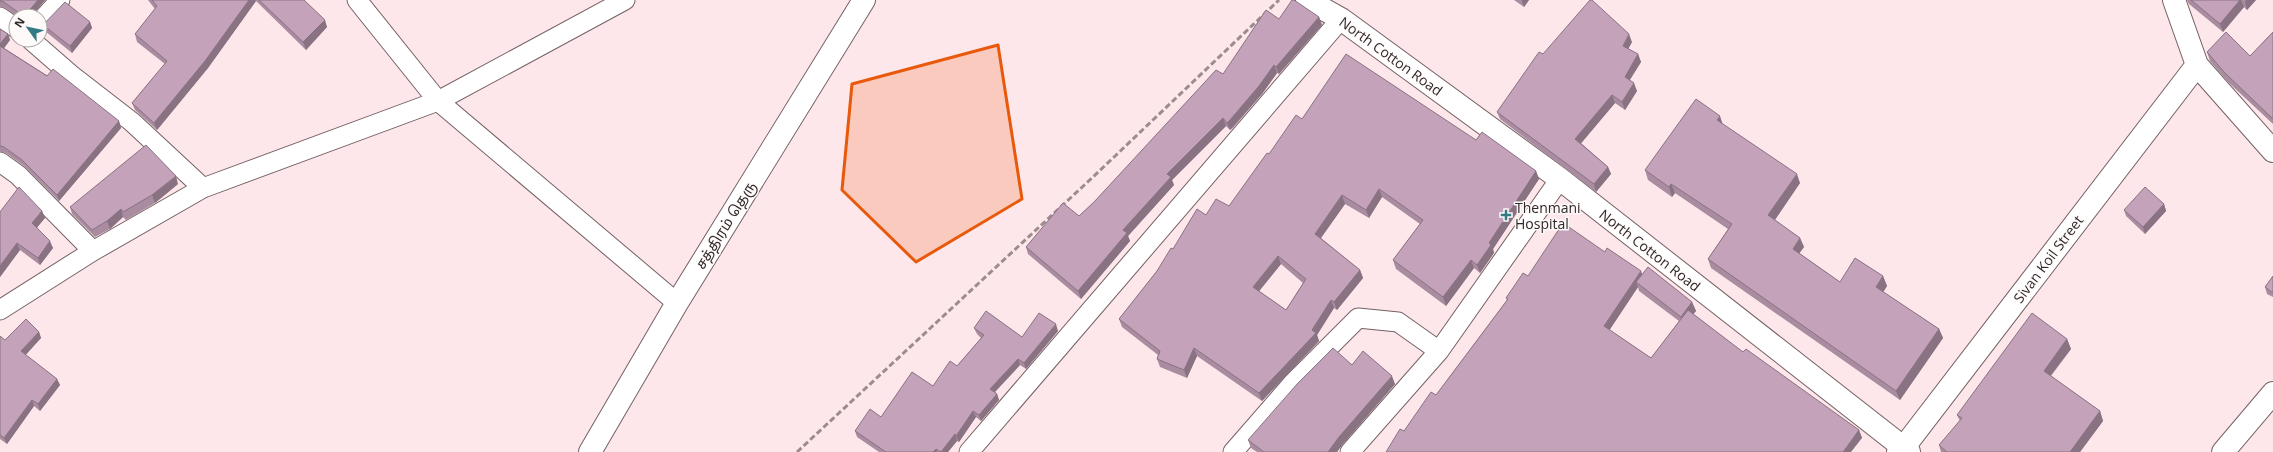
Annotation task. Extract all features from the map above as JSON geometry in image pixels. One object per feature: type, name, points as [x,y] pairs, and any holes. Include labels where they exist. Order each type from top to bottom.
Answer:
[{"type":"street","points":[[48,13],[60,0]]},
{"type":"street","points":[[357,0],[438,101],[677,303]]},
{"type":"street","points":[[0,310],[93,251],[202,188],[438,101],[625,0]]},
{"type":"street","name":"சத்திரம் தெரு","points":[[590,452],[677,303],[864,0]]},
{"type":"street","name":"North Cotton Road","points":[[1307,0],[1341,19],[1560,179],[1903,450]]},
{"type":"street","points":[[2174,0],[2197,65],[2273,150]]},
{"type":"street","points":[[969,452],[1341,19]]},
{"type":"street","points":[[40,48],[70,74],[132,122],[202,188]]},
{"type":"street","name":"Sivan Koil Street","points":[[1903,450],[2197,65]]},
{"type":"street","points":[[0,162],[18,175],[93,251]]},
{"type":"street","points":[[1350,452],[1439,351],[1560,179]]},
{"type":"street","points":[[1233,452],[1293,382],[1358,318],[1398,322],[1439,351]]},
{"type":"street","points":[[2223,452],[2273,393]]},
{"type":"highlighted area","points":[[998,45],[1022,199],[916,262],[842,190],[852,84]]},
{"type":"building","points":[[38,0],[31,8],[12,8],[0,1]]},
{"type":"building","points":[[152,0],[249,0],[205,61],[154,123],[132,103],[167,61],[135,34],[157,6]]},
{"type":"building","points":[[259,0],[304,0],[325,20],[303,42]]},
{"type":"building","points":[[1292,0],[1319,17],[1276,67],[1274,65],[1259,86],[1230,120],[1227,123],[1223,118],[1167,174],[1171,177],[1123,230],[1127,233],[1078,291],[1026,247],[1063,203],[1079,216],[1094,202],[1216,70],[1223,74],[1266,10],[1279,19]]},
{"type":"building","points":[[1590,0],[1592,0],[1629,34],[1623,46],[1638,54],[1625,77],[1634,83],[1622,102],[1612,95],[1575,139],[1608,167],[1594,184],[1497,112],[1539,52],[1543,54]]},
{"type":"building","points":[[2191,0],[2240,0],[2220,24]]},
{"type":"building","points":[[65,2],[90,22],[70,46],[48,29],[48,20]]},
{"type":"building","points":[[0,29],[8,34],[0,44]]},
{"type":"building","points":[[2226,32],[2250,56],[2273,32],[2273,119],[2225,73],[2207,52]]},
{"type":"building","points":[[0,46],[47,76],[53,69],[119,121],[57,195],[22,160],[4,147],[0,146]]},
{"type":"building","points":[[1346,54],[1476,140],[1482,132],[1536,171],[1489,243],[1491,245],[1477,265],[1471,260],[1443,297],[1393,260],[1423,220],[1379,189],[1366,210],[1342,195],[1315,234],[1360,270],[1334,302],[1331,300],[1312,330],[1316,333],[1259,393],[1194,348],[1184,370],[1157,359],[1160,351],[1119,319],[1157,271],[1171,248],[1173,249],[1197,209],[1206,215],[1216,199],[1229,206],[1267,153],[1269,154],[1296,115],[1302,119]],"holes":[[[1278,256],[1306,279],[1286,310],[1253,287]]]},
{"type":"building","points":[[1696,99],[1720,116],[1717,120],[1797,174],[1768,215],[1800,238],[1793,249],[1840,282],[1855,258],[1883,276],[1876,287],[1939,329],[1896,391],[1708,259],[1732,224],[1671,184],[1669,187],[1645,170]]},
{"type":"building","points":[[146,145],[176,176],[152,195],[123,212],[121,209],[107,221],[92,230],[70,207]]},
{"type":"building","points":[[19,187],[42,211],[32,223],[50,241],[38,258],[17,243],[0,266],[0,212]]},
{"type":"building","points":[[2145,187],[2164,204],[2143,227],[2124,210]]},
{"type":"building","points":[[1563,223],[1605,252],[1607,248],[1641,271],[1604,326],[1651,358],[1688,310],[1743,352],[1746,349],[1859,430],[1843,452],[1386,452],[1400,429],[1404,431],[1431,392],[1436,395],[1508,299],[1506,298],[1523,273],[1528,276]]},
{"type":"building","points":[[1648,267],[1692,302],[1681,317],[1636,282]]},
{"type":"building","points":[[2273,276],[2273,293],[2265,287]]},
{"type":"building","points":[[986,311],[1022,337],[1039,313],[1056,324],[1024,363],[1018,359],[990,389],[997,394],[979,415],[973,411],[956,436],[955,434],[941,452],[936,449],[933,452],[886,452],[855,431],[870,409],[881,417],[912,372],[933,386],[950,361],[957,366],[984,335],[974,328]]},
{"type":"building","points":[[2032,313],[2067,339],[2044,371],[2100,411],[2070,452],[1947,452],[1939,445],[1962,418],[1957,415]]},
{"type":"building","points":[[26,319],[39,332],[21,351],[57,379],[38,404],[32,400],[4,438],[0,435],[0,336],[5,340]]},
{"type":"building","points":[[1333,348],[1352,365],[1363,351],[1392,376],[1339,437],[1328,452],[1264,452],[1248,440],[1298,383]]},
{"type":"railway","points":[[797,452],[1093,177],[1279,0]]},
{"type":"place","name":"Thenmani Hospital","points":[[1506,215]]}]
